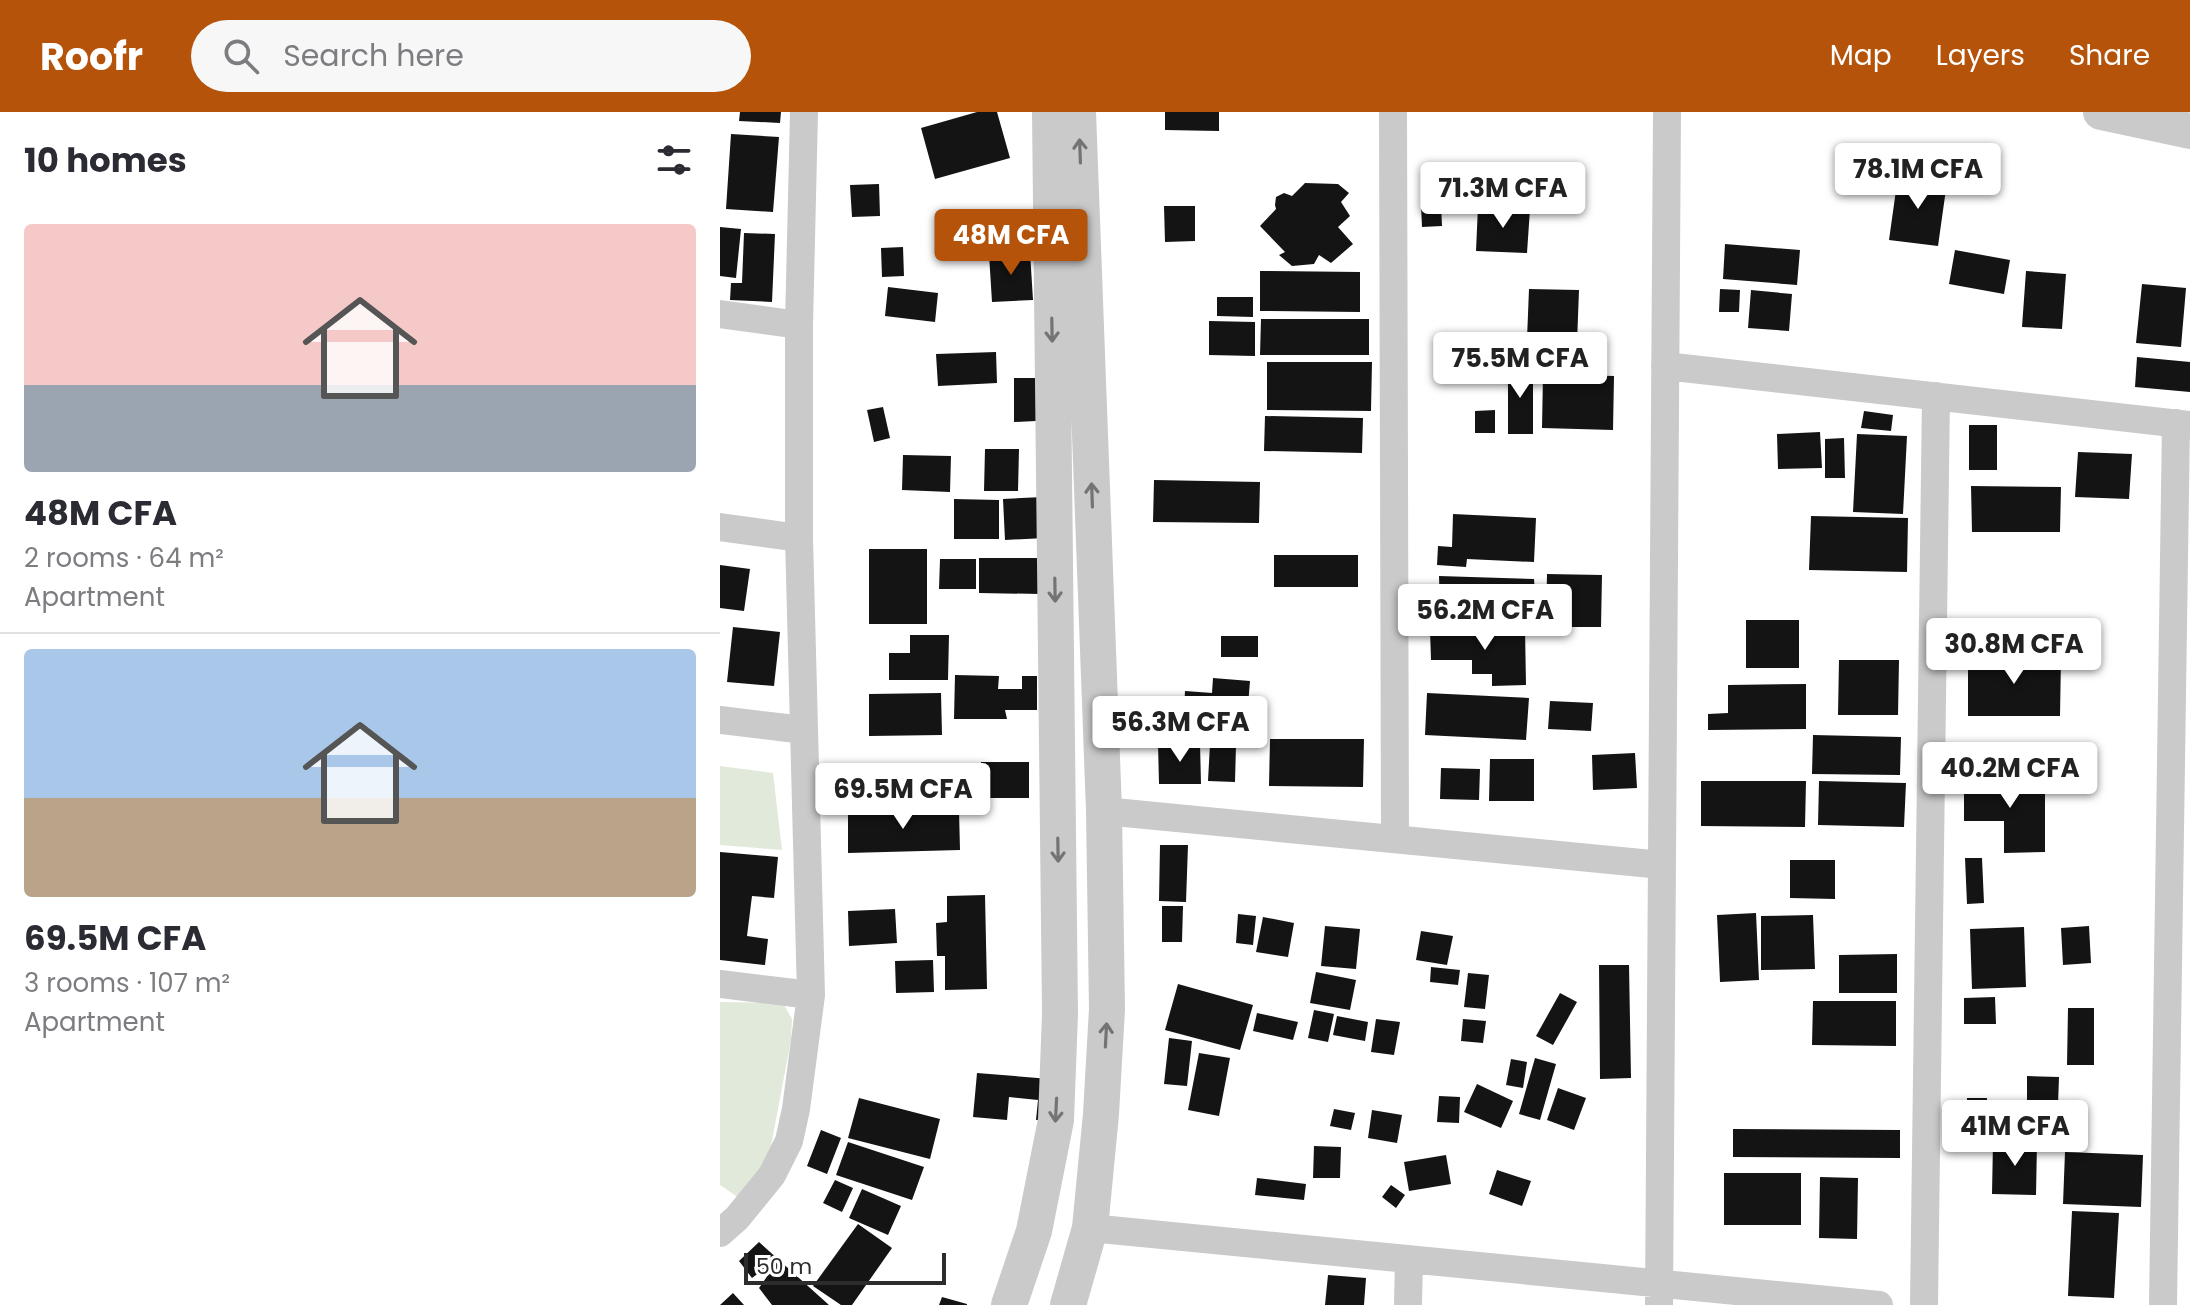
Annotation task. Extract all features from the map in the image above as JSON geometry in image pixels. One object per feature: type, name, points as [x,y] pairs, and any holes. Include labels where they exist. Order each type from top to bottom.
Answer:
[{"type":"street","points":[[720,1233],[737,1218],[772,1175],[789,1141],[811,995],[799,538],[799,325],[804,112]]},
{"type":"street","points":[[1009,1305],[1034,1231],[1056,1120],[1060,1014],[1050,112]]},
{"type":"street","points":[[1068,1305],[1090,1228],[1107,1009],[1104,811],[1078,112]]},
{"type":"street","points":[[1393,112],[1395,839]]},
{"type":"street","points":[[1658,1294],[1667,112]]},
{"type":"street","points":[[2101,112],[2190,131]]},
{"type":"street","points":[[720,314],[799,325]]},
{"type":"street","points":[[1665,366],[2183,424],[2163,1305]]},
{"type":"street","points":[[1924,1305],[1936,396]]},
{"type":"street","points":[[720,527],[799,538]]},
{"type":"street","points":[[720,720],[804,730]]},
{"type":"street","points":[[1104,811],[1662,865]]},
{"type":"street","points":[[720,984],[811,995]]},
{"type":"street","points":[[1090,1228],[1409,1259],[1658,1294],[1879,1305]]},
{"type":"street","points":[[1408,1305],[1409,1259]]},
{"type":"green space","points":[[720,766],[773,773],[782,850],[720,845]]},
{"type":"green space","points":[[720,1002],[783,1003],[792,1019],[791,1040],[768,1162],[742,1200],[720,1185]]},
{"type":"building","points":[[740,112],[781,112],[780,123],[739,121]]},
{"type":"building","points":[[977,112],[997,112],[1010,158],[935,179],[921,128]]},
{"type":"building","points":[[1165,112],[1219,112],[1219,131],[1165,130]]},
{"type":"building","points":[[731,134],[779,137],[773,212],[726,209]]},
{"type":"building","points":[[1898,176],[1947,182],[1938,246],[1889,240]]},
{"type":"building","points":[[1305,183],[1338,184],[1349,193],[1341,202],[1350,216],[1338,227],[1353,244],[1331,263],[1319,255],[1314,264],[1292,266],[1279,255],[1285,252],[1260,226],[1276,209],[1276,197],[1284,193],[1292,196]]},
{"type":"building","points":[[879,184],[880,216],[852,217],[850,185]]},
{"type":"building","points":[[1441,204],[1442,226],[1422,227],[1421,205]]},
{"type":"building","points":[[1164,206],[1195,206],[1195,241],[1165,242]]},
{"type":"building","points":[[1478,206],[1530,209],[1527,253],[1476,251]]},
{"type":"building","points":[[720,227],[741,229],[736,278],[720,276]]},
{"type":"building","points":[[744,233],[775,234],[772,302],[730,300],[731,283],[742,283]]},
{"type":"building","points":[[1725,244],[1800,250],[1797,285],[1723,279]]},
{"type":"building","points":[[903,247],[904,276],[882,277],[881,248]]},
{"type":"building","points":[[1955,250],[2010,260],[2004,294],[1949,284]]},
{"type":"building","points":[[1030,252],[1033,300],[992,302],[989,254]]},
{"type":"building","points":[[1260,271],[1360,272],[1360,312],[1260,311]]},
{"type":"building","points":[[2026,271],[2066,274],[2062,329],[2022,327]]},
{"type":"building","points":[[2142,284],[2186,288],[2181,347],[2136,343]]},
{"type":"building","points":[[888,287],[938,293],[935,322],[885,316]]},
{"type":"building","points":[[1529,289],[1579,290],[1577,343],[1543,342],[1542,365],[1526,364]]},
{"type":"building","points":[[1720,289],[1740,290],[1739,312],[1719,312]]},
{"type":"building","points":[[1751,290],[1792,294],[1789,331],[1748,328]]},
{"type":"building","points":[[1217,297],[1253,297],[1253,317],[1217,316]]},
{"type":"building","points":[[1261,319],[1369,319],[1369,355],[1260,355]]},
{"type":"building","points":[[1209,321],[1255,322],[1255,356],[1209,355]]},
{"type":"building","points":[[996,352],[997,383],[938,386],[936,354]]},
{"type":"building","points":[[2137,357],[2190,362],[2190,392],[2135,387]]},
{"type":"building","points":[[1267,362],[1372,362],[1371,411],[1267,410]]},
{"type":"building","points":[[1508,366],[1533,366],[1533,434],[1508,434]]},
{"type":"building","points":[[1543,374],[1614,376],[1613,430],[1542,428]]},
{"type":"building","points":[[1014,378],[1036,378],[1036,421],[1014,422]]},
{"type":"building","points":[[883,407],[890,438],[874,442],[867,410]]},
{"type":"building","points":[[1495,410],[1495,433],[1475,433],[1475,411]]},
{"type":"building","points":[[1864,411],[1893,415],[1891,431],[1861,428]]},
{"type":"building","points":[[1265,416],[1363,418],[1362,453],[1264,451]]},
{"type":"building","points":[[1969,425],[1997,425],[1997,470],[1969,470]]},
{"type":"building","points":[[1820,432],[1822,468],[1778,469],[1777,434]]},
{"type":"building","points":[[1857,434],[1907,436],[1903,514],[1853,512]]},
{"type":"building","points":[[1844,438],[1845,478],[1825,478],[1825,439]]},
{"type":"building","points":[[985,449],[1019,449],[1018,491],[984,491]]},
{"type":"building","points":[[2078,452],[2132,454],[2129,499],[2075,497]]},
{"type":"building","points":[[903,455],[951,456],[950,492],[902,490]]},
{"type":"building","points":[[1154,480],[1260,482],[1259,523],[1153,522]]},
{"type":"building","points":[[1971,486],[2061,487],[2060,532],[1972,532]]},
{"type":"building","points":[[1043,497],[1045,538],[1005,540],[1003,499]]},
{"type":"building","points":[[954,499],[999,500],[999,539],[954,539]]},
{"type":"building","points":[[1453,514],[1536,518],[1534,562],[1467,559],[1466,567],[1437,565],[1438,546],[1452,547]]},
{"type":"building","points":[[1811,516],[1908,518],[1907,572],[1809,570]]},
{"type":"building","points":[[869,549],[927,549],[927,624],[869,624]]},
{"type":"building","points":[[1274,555],[1358,555],[1358,587],[1274,587]]},
{"type":"building","points":[[979,558],[1041,558],[1041,594],[979,593]]},
{"type":"building","points":[[940,559],[976,559],[976,589],[939,589]]},
{"type":"building","points":[[720,565],[750,569],[744,611],[720,608]]},
{"type":"building","points":[[1547,574],[1602,575],[1601,627],[1546,627]]},
{"type":"building","points":[[1439,576],[1534,579],[1537,619],[1451,617],[1450,609],[1440,610]]},
{"type":"building","points":[[1746,620],[1799,620],[1799,668],[1746,668]]},
{"type":"building","points":[[733,627],[780,632],[774,686],[727,682]]},
{"type":"building","points":[[1525,629],[1526,685],[1492,686],[1492,674],[1472,674],[1472,660],[1431,660],[1430,630]]},
{"type":"building","points":[[910,635],[949,635],[948,680],[889,680],[889,653],[910,653]]},
{"type":"building","points":[[1221,636],[1258,636],[1258,657],[1221,657]]},
{"type":"building","points":[[1968,657],[2061,657],[2060,716],[1968,716]]},
{"type":"building","points":[[1839,660],[1899,660],[1898,715],[1838,715]]},
{"type":"building","points":[[955,675],[999,676],[998,689],[1022,689],[1022,676],[1037,676],[1037,710],[1005,710],[1007,719],[954,719]]},
{"type":"building","points":[[1213,678],[1250,681],[1246,730],[1236,730],[1235,740],[1197,738],[1197,726],[1183,725],[1185,691],[1212,693]]},
{"type":"building","points":[[1806,684],[1806,729],[1708,730],[1708,714],[1728,713],[1728,685]]},
{"type":"building","points":[[941,693],[942,735],[869,736],[869,694]]},
{"type":"building","points":[[1427,693],[1529,698],[1526,740],[1425,735]]},
{"type":"building","points":[[1550,701],[1593,703],[1591,731],[1548,729]]},
{"type":"building","points":[[1813,735],[1901,737],[1900,775],[1812,774]]},
{"type":"building","points":[[1270,739],[1364,739],[1363,787],[1269,786]]},
{"type":"building","points":[[1158,743],[1200,743],[1201,784],[1159,784]]},
{"type":"building","points":[[1210,744],[1236,745],[1235,782],[1208,781]]},
{"type":"building","points":[[1635,753],[1637,788],[1593,790],[1592,755]]},
{"type":"building","points":[[1490,759],[1534,759],[1534,801],[1489,801]]},
{"type":"building","points":[[981,762],[1029,762],[1029,798],[981,798]]},
{"type":"building","points":[[1441,768],[1480,769],[1479,800],[1440,799]]},
{"type":"building","points":[[937,769],[968,769],[968,793],[937,793]]},
{"type":"building","points":[[2045,779],[2045,852],[2004,853],[2004,821],[1964,821],[1964,780]]},
{"type":"building","points":[[1701,781],[1806,781],[1805,827],[1701,826]]},
{"type":"building","points":[[1819,781],[1906,783],[1904,827],[1818,825]]},
{"type":"building","points":[[848,811],[959,811],[960,850],[848,853]]},
{"type":"building","points":[[1160,845],[1188,845],[1186,902],[1159,901]]},
{"type":"building","points":[[720,852],[778,857],[774,898],[752,896],[747,936],[768,939],[765,965],[720,960]]},
{"type":"building","points":[[1965,858],[1982,858],[1984,903],[1967,904]]},
{"type":"building","points":[[1790,860],[1835,860],[1835,899],[1790,898]]},
{"type":"building","points":[[985,895],[987,989],[945,990],[945,956],[937,956],[936,923],[947,922],[947,896]]},
{"type":"building","points":[[1162,906],[1183,906],[1182,942],[1162,942]]},
{"type":"building","points":[[895,909],[897,943],[849,946],[848,911]]},
{"type":"building","points":[[1756,913],[1759,980],[1720,982],[1717,915]]},
{"type":"building","points":[[1238,914],[1256,916],[1253,945],[1236,943]]},
{"type":"building","points":[[1813,915],[1815,969],[1761,970],[1761,916]]},
{"type":"building","points":[[1263,917],[1294,923],[1288,957],[1256,952]]},
{"type":"building","points":[[1325,926],[1360,929],[1356,969],[1321,966]]},
{"type":"building","points":[[2089,926],[2091,963],[2063,965],[2061,928]]},
{"type":"building","points":[[2024,927],[2026,987],[1972,989],[1970,929]]},
{"type":"building","points":[[1421,931],[1453,936],[1447,965],[1416,960]]},
{"type":"building","points":[[1897,954],[1897,993],[1839,993],[1839,955]]},
{"type":"building","points":[[933,960],[934,992],[896,993],[895,961]]},
{"type":"building","points":[[1599,965],[1629,965],[1631,1078],[1600,1079]]},
{"type":"building","points":[[1431,967],[1460,970],[1458,985],[1430,982]]},
{"type":"building","points":[[1316,972],[1356,980],[1350,1010],[1310,1003]]},
{"type":"building","points":[[1468,973],[1489,975],[1485,1009],[1464,1007]]},
{"type":"building","points":[[1178,984],[1253,1005],[1240,1050],[1165,1030]]},
{"type":"building","points":[[1560,993],[1577,1002],[1553,1045],[1536,1036]]},
{"type":"building","points":[[1995,997],[1996,1024],[1964,1024],[1964,998]]},
{"type":"building","points":[[1813,1001],[1896,1001],[1896,1046],[1812,1045]]},
{"type":"building","points":[[2068,1008],[2094,1008],[2094,1065],[2067,1065]]},
{"type":"building","points":[[1314,1010],[1334,1014],[1328,1042],[1308,1038]]},
{"type":"building","points":[[1257,1013],[1298,1022],[1293,1040],[1253,1031]]},
{"type":"building","points":[[1337,1016],[1368,1022],[1365,1041],[1333,1035]]},
{"type":"building","points":[[1376,1019],[1400,1022],[1394,1055],[1371,1052]]},
{"type":"building","points":[[1463,1019],[1486,1021],[1483,1043],[1461,1041]]},
{"type":"building","points":[[1169,1038],[1192,1041],[1187,1086],[1164,1084]]},
{"type":"building","points":[[1199,1053],[1230,1058],[1219,1116],[1188,1110]]},
{"type":"building","points":[[1535,1058],[1556,1064],[1540,1120],[1519,1114]]},
{"type":"building","points":[[1511,1059],[1527,1062],[1523,1088],[1506,1085]]},
{"type":"building","points":[[977,1073],[1050,1079],[1046,1120],[1036,1120],[1038,1100],[1009,1097],[1007,1120],[973,1117]]},
{"type":"building","points":[[2027,1076],[2059,1077],[2058,1105],[2027,1105]]},
{"type":"building","points":[[1477,1084],[1513,1101],[1501,1128],[1464,1112]]},
{"type":"building","points":[[1558,1088],[1586,1098],[1574,1130],[1547,1120]]},
{"type":"building","points":[[1439,1096],[1460,1097],[1459,1123],[1437,1122]]},
{"type":"building","points":[[859,1098],[940,1119],[930,1159],[848,1138]]},
{"type":"building","points":[[1967,1098],[1987,1098],[1986,1116],[1967,1116]]},
{"type":"building","points":[[2005,1108],[2049,1109],[2048,1140],[2004,1139]]},
{"type":"building","points":[[1334,1109],[1355,1113],[1351,1130],[1330,1126]]},
{"type":"building","points":[[1372,1110],[1402,1115],[1397,1143],[1368,1138]]},
{"type":"building","points":[[1733,1129],[1900,1130],[1900,1158],[1733,1157]]},
{"type":"building","points":[[821,1130],[841,1138],[827,1174],[807,1166]]},
{"type":"building","points":[[848,1142],[924,1167],[912,1200],[836,1175]]},
{"type":"building","points":[[1993,1142],[2037,1142],[2036,1195],[1992,1194]]},
{"type":"building","points":[[1314,1146],[1341,1147],[1340,1178],[1313,1178]]},
{"type":"building","points":[[2065,1152],[2143,1155],[2141,1207],[2063,1204]]},
{"type":"building","points":[[1446,1155],[1451,1184],[1409,1191],[1404,1162]]},
{"type":"building","points":[[1497,1170],[1531,1181],[1522,1206],[1489,1194]]},
{"type":"building","points":[[1724,1173],[1801,1173],[1801,1225],[1724,1225]]},
{"type":"building","points":[[1820,1177],[1858,1178],[1857,1239],[1819,1238]]},
{"type":"building","points":[[1257,1178],[1306,1184],[1304,1200],[1255,1195]]},
{"type":"building","points":[[835,1180],[853,1188],[842,1212],[823,1203]]},
{"type":"building","points":[[1391,1185],[1405,1195],[1396,1208],[1382,1197]]},
{"type":"building","points":[[862,1189],[901,1206],[888,1235],[849,1218]]},
{"type":"building","points":[[2072,1211],[2119,1213],[2114,1298],[2068,1296]]},
{"type":"building","points":[[858,1224],[892,1248],[852,1305],[841,1305],[813,1286]]},
{"type":"building","points":[[759,1242],[829,1305],[772,1305],[759,1288],[768,1275],[764,1269],[752,1278],[739,1261]]},
{"type":"building","points":[[1328,1275],[1366,1278],[1364,1305],[1325,1305]]},
{"type":"building","points":[[733,1293],[744,1305],[720,1305]]},
{"type":"building","points":[[942,1297],[967,1304],[967,1305],[939,1305]]}]
